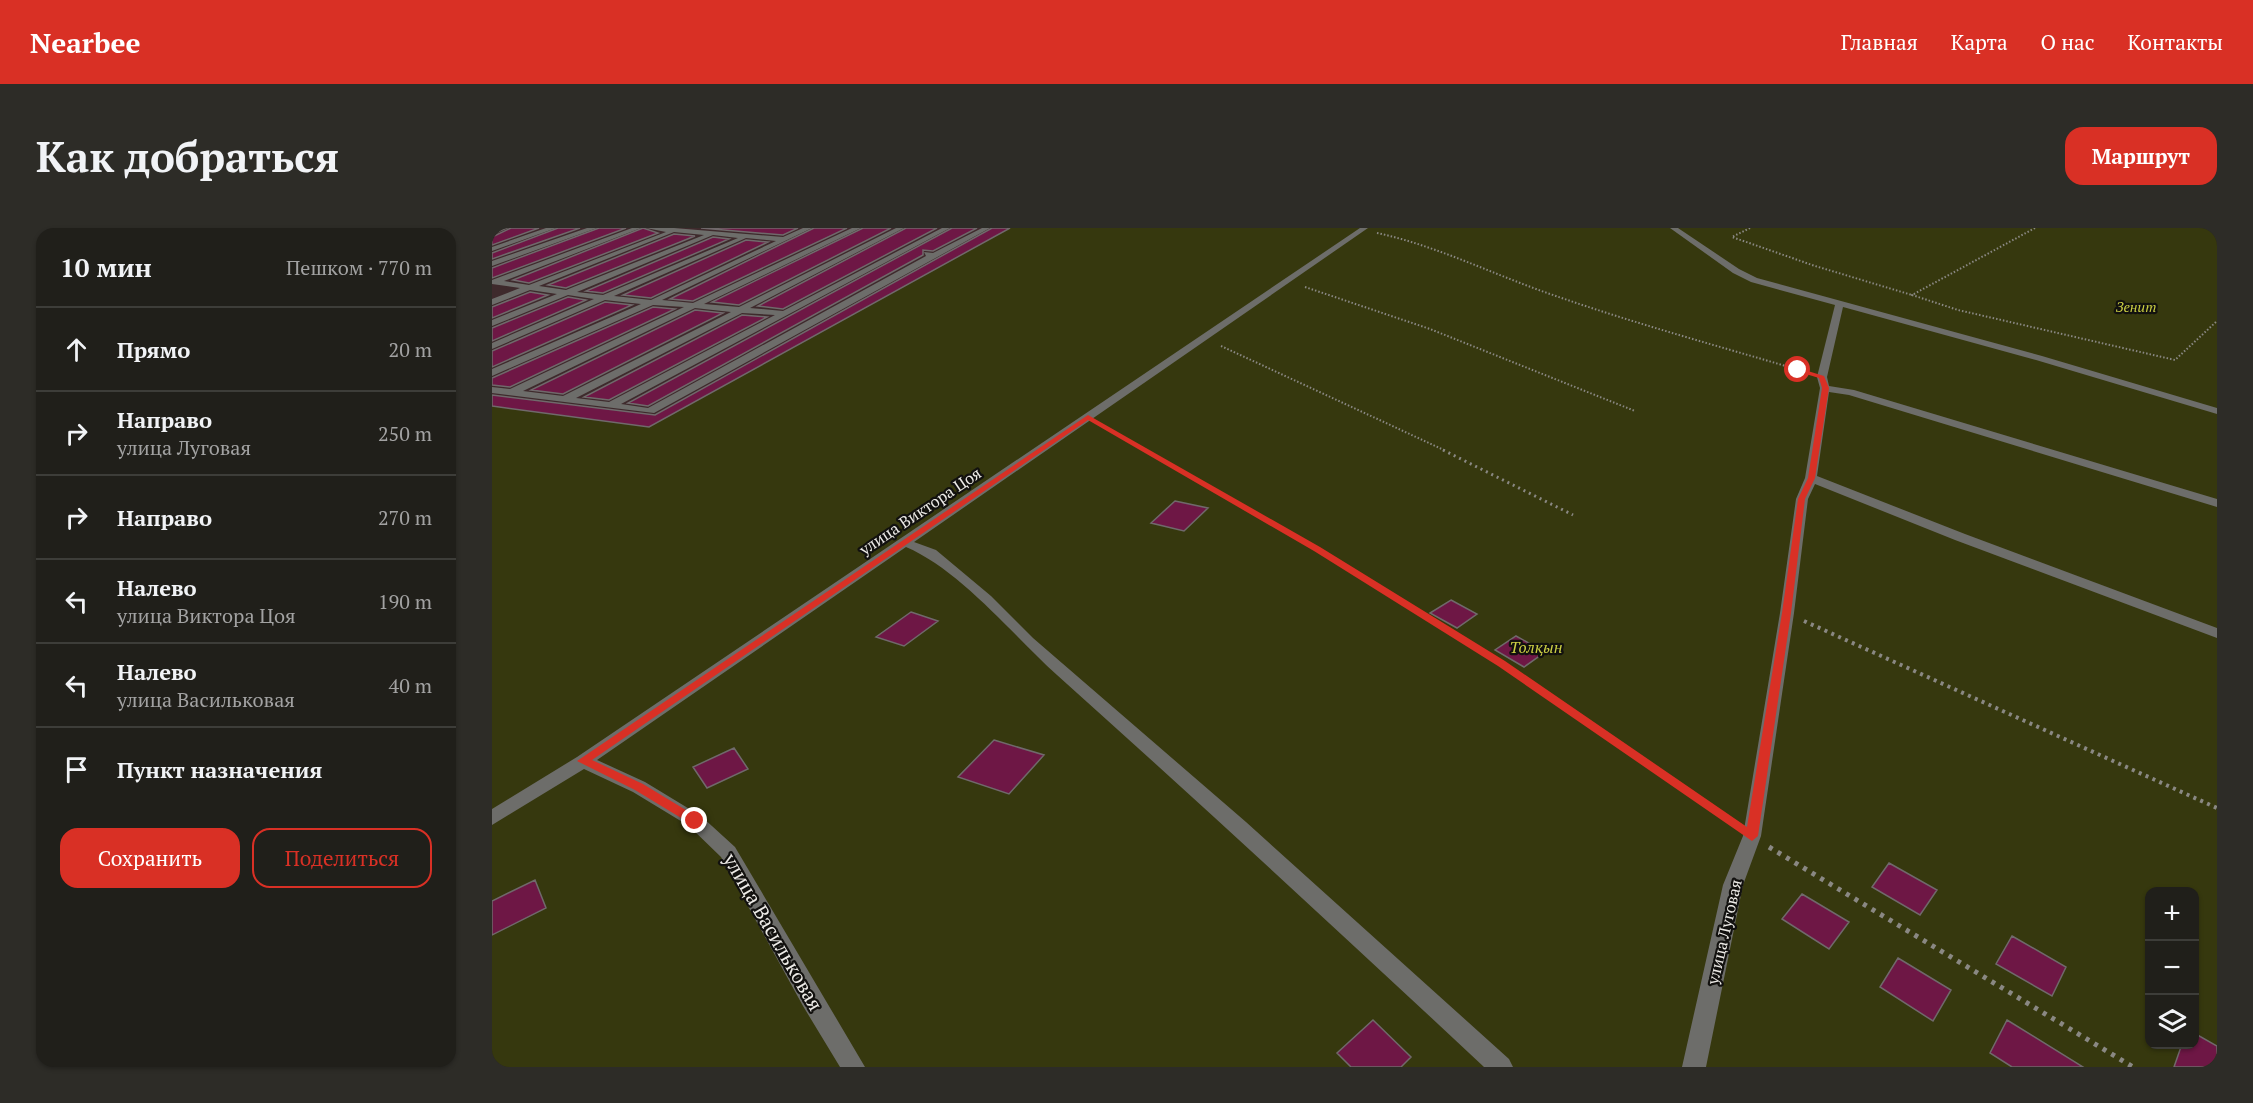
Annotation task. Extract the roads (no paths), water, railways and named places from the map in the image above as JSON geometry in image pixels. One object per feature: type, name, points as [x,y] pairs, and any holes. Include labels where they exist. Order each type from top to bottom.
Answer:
[{"type":"street","points":[[492,232],[506,228]]},
{"type":"street","points":[[492,249],[553,228]]},
{"type":"street","points":[[492,264],[594,228]]},
{"type":"street","points":[[493,282],[638,228]]},
{"type":"street","points":[[649,228],[679,229],[880,250]]},
{"type":"street","points":[[492,323],[726,228]]},
{"type":"street","points":[[492,346],[768,228]]},
{"type":"street","points":[[492,373],[652,302],[809,228]]},
{"type":"street","points":[[510,393],[858,228]]},
{"type":"street","points":[[564,400],[901,228]]},
{"type":"street","points":[[610,406],[787,314],[895,251],[947,228]]},
{"type":"street","points":[[492,390],[650,411],[987,228]]},
{"type":"street","points":[[1673,228],[1736,271],[1754,280],[2217,411]]},
{"type":"street","points":[[492,302],[679,229]]},
{"type":"street","name":"улица Виктора Цоя","points":[[492,818],[583,761],[1363,229]]},
{"type":"street","points":[[895,251],[934,255]]},
{"type":"street","points":[[493,282],[605,298],[820,318]]},
{"type":"street","name":"улица Луговая","points":[[1694,1067],[1733,885],[1752,836],[1787,613],[1802,499],[1811,478],[1823,382],[1840,303]]},
{"type":"street","points":[[1823,382],[2217,503]]},
{"type":"street","points":[[1811,478],[1960,537],[2217,633]]},
{"type":"street","points":[[904,542],[931,553],[986,599],[1028,641],[1248,836],[1501,1067]]},
{"type":"street","name":"улица Васильковая","points":[[583,761],[639,787],[695,821],[728,852],[811,999],[853,1067]]},
{"type":"park label","name":"Зенит","points":[[2136,307]]},
{"type":"park label","name":"Толқын","points":[[1536,647]]}]
